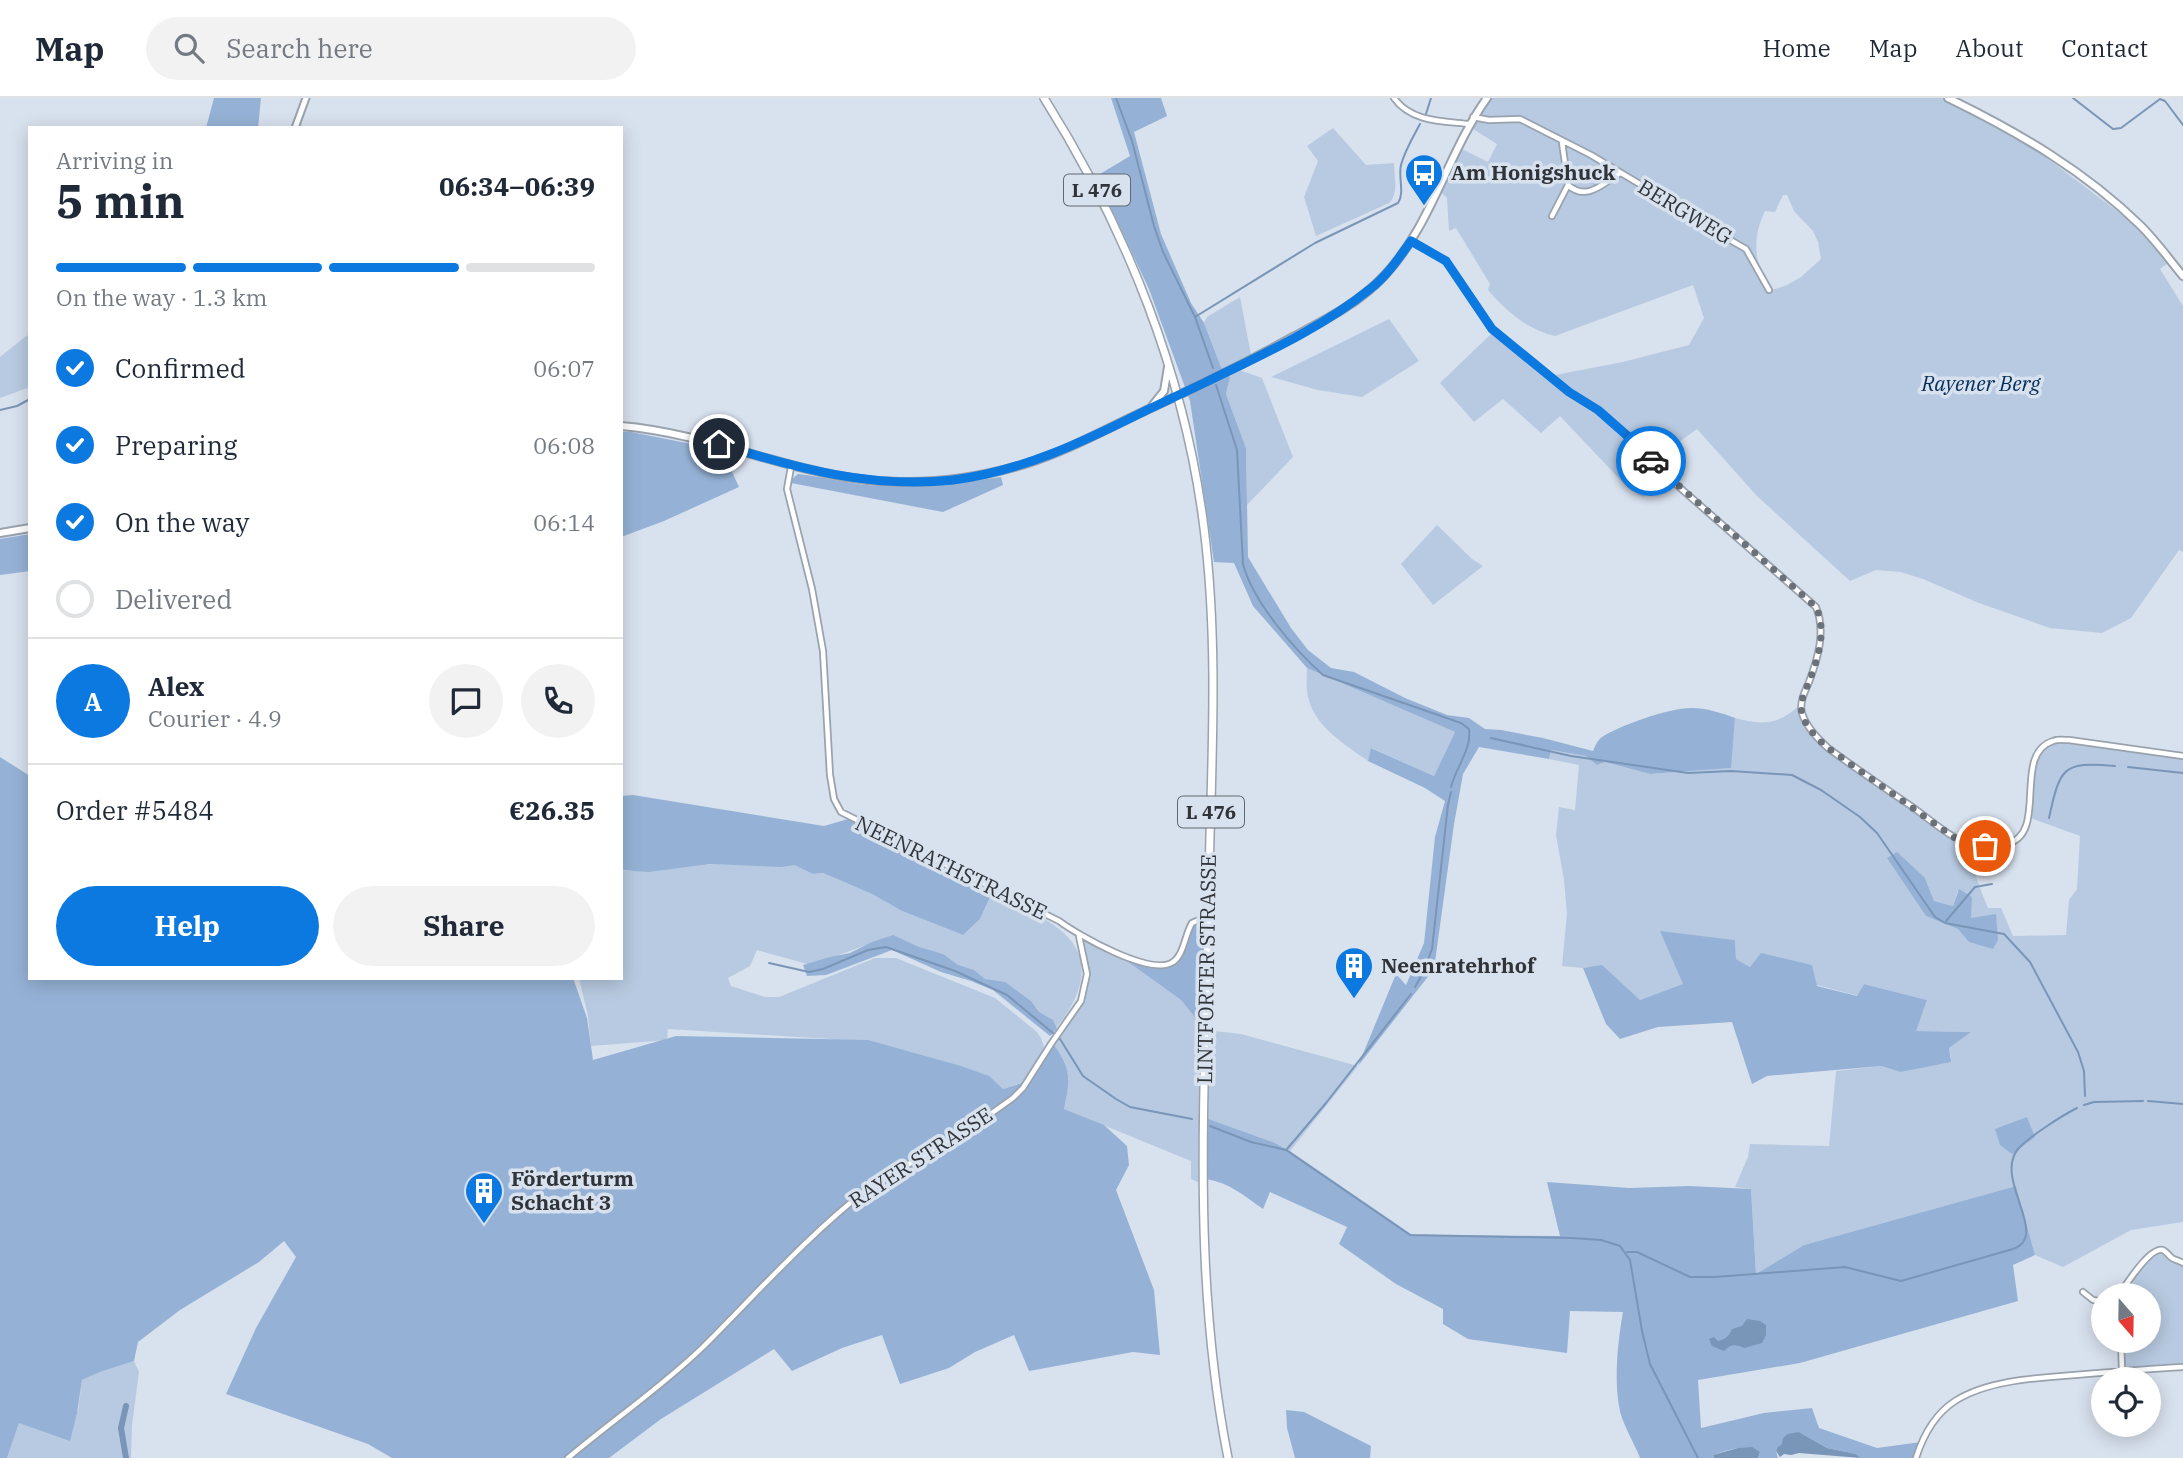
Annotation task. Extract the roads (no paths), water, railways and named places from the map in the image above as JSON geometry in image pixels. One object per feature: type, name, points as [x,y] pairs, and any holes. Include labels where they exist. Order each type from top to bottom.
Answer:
[{"type":"main road","name":"LINTFORTER STRASSE","points":[[1044,98],[1092,181],[1125,248],[1156,328],[1178,397],[1191,450],[1204,528],[1210,593],[1213,684],[1202,1184],[1206,1289],[1218,1408],[1228,1458]]},
{"type":"main road","points":[[623,426],[697,438],[791,467],[839,476],[899,482],[953,480],[999,471],[1049,456],[1178,397],[1348,307],[1383,278],[1411,241],[1471,121],[1487,98]]},
{"type":"main road","points":[[1948,98],[2004,126],[2085,177],[2142,227],[2183,275]]},
{"type":"main road","points":[[1149,409],[1164,391],[1168,367]]},
{"type":"main road","points":[[0,533],[28,528]]},
{"type":"street","points":[[296,126],[306,98]]},
{"type":"street","name":"BERGWEG","points":[[1394,98],[1406,111],[1416,116],[1471,121],[1520,118],[1591,155],[1746,249],[1769,290]]},
{"type":"street","points":[[1552,216],[1568,186],[1562,141]]},
{"type":"street","name":"BERGWEG","points":[[1568,186],[1583,193],[1590,192],[1620,173]]},
{"type":"street","points":[[1411,241],[1446,261],[1492,329],[1569,392],[1598,410],[1631,439],[1662,472],[1816,607],[1821,622],[1820,641],[1801,704],[1802,713],[1811,731],[1828,748],[1955,838],[1985,846],[2012,842],[2018,838],[2029,814],[2030,784],[2036,755],[2054,740],[2183,756]]},
{"type":"street","name":"NEENRATHSTRASSE","points":[[791,467],[787,489],[812,589],[823,651],[830,775],[836,806],[846,815],[1059,921],[1079,936],[1090,938],[1117,954],[1151,965],[1166,965],[1178,958],[1192,923],[1208,916]]},
{"type":"street","name":"RAYER STRASSE","points":[[568,1458],[672,1375],[803,1243],[854,1199],[975,1125],[1023,1088],[1081,1001],[1087,974],[1079,936]]},
{"type":"street","points":[[2128,1283],[2156,1251],[2166,1251],[2183,1263]]},
{"type":"street","points":[[2082,1292],[2091,1299]]},
{"type":"street","points":[[2161,1368],[2183,1367]]},
{"type":"street","points":[[1916,1458],[1925,1435],[1938,1416],[1962,1398],[2024,1379],[2091,1374]]},
{"type":"waterway","points":[[1116,98],[1132,141],[1163,252],[1195,317],[1213,368]]},
{"type":"waterway","points":[[1426,114],[1431,98]]},
{"type":"waterway","points":[[2073,98],[2113,129],[2121,128],[2160,99],[2165,101],[2183,125]]},
{"type":"waterway","points":[[1195,317],[1315,243],[1398,203],[1401,195],[1401,165],[1420,124]]},
{"type":"waterway","points":[[1216,385],[1237,450],[1243,564],[1256,594],[1288,638],[1323,675],[1461,723],[1469,729],[1466,751],[1451,787]]},
{"type":"waterway","points":[[0,410],[28,400]]},
{"type":"waterway","points":[[1491,738],[1571,756],[1688,773],[1731,771],[1792,775],[1821,790],[1860,817],[1877,833],[1935,917],[1945,923],[2004,934],[2030,962],[2078,1052],[2084,1071],[2085,1096]]},
{"type":"waterway","points":[[2049,818],[2056,788],[2066,771],[2084,765],[2115,766]]},
{"type":"waterway","points":[[2128,767],[2183,773]]},
{"type":"waterway","points":[[1415,987],[1432,949],[1451,792]]},
{"type":"waterway","points":[[1946,921],[1975,887],[1992,884]]},
{"type":"waterway","points":[[769,963],[809,972],[868,950],[886,947],[955,971],[1007,995],[1060,1039],[1083,1076],[1116,1099],[1130,1107],[1192,1119]]},
{"type":"waterway","points":[[1287,1149],[1411,994]]},
{"type":"waterway","points":[[2084,1105],[2094,1102],[2143,1101]]},
{"type":"waterway","points":[[2148,1101],[2183,1104]]},
{"type":"waterway","points":[[1627,1252],[1637,1252],[1690,1277],[1845,1267],[1901,1281],[2013,1249],[2023,1242],[2026,1232],[2012,1175],[2012,1161],[2018,1149],[2029,1139],[2077,1108]]},
{"type":"waterway","points":[[1210,1126],[1251,1142],[1286,1150],[1410,1235],[1572,1238],[1601,1240],[1620,1246],[1630,1260],[1650,1364],[1698,1458]]},
{"type":"waterway","points":[[126,1406],[121,1428],[126,1458]]},
{"type":"place","name":"Am Honigshuck","points":[[1424,207]]},
{"type":"place","name":"Neenratehrhof","points":[[1354,1000]]},
{"type":"place","name":"Förderturm Schacht 3","points":[[484,1225]]},
{"type":"park label","name":"Rayener Berg","points":[[1981,384]]}]
